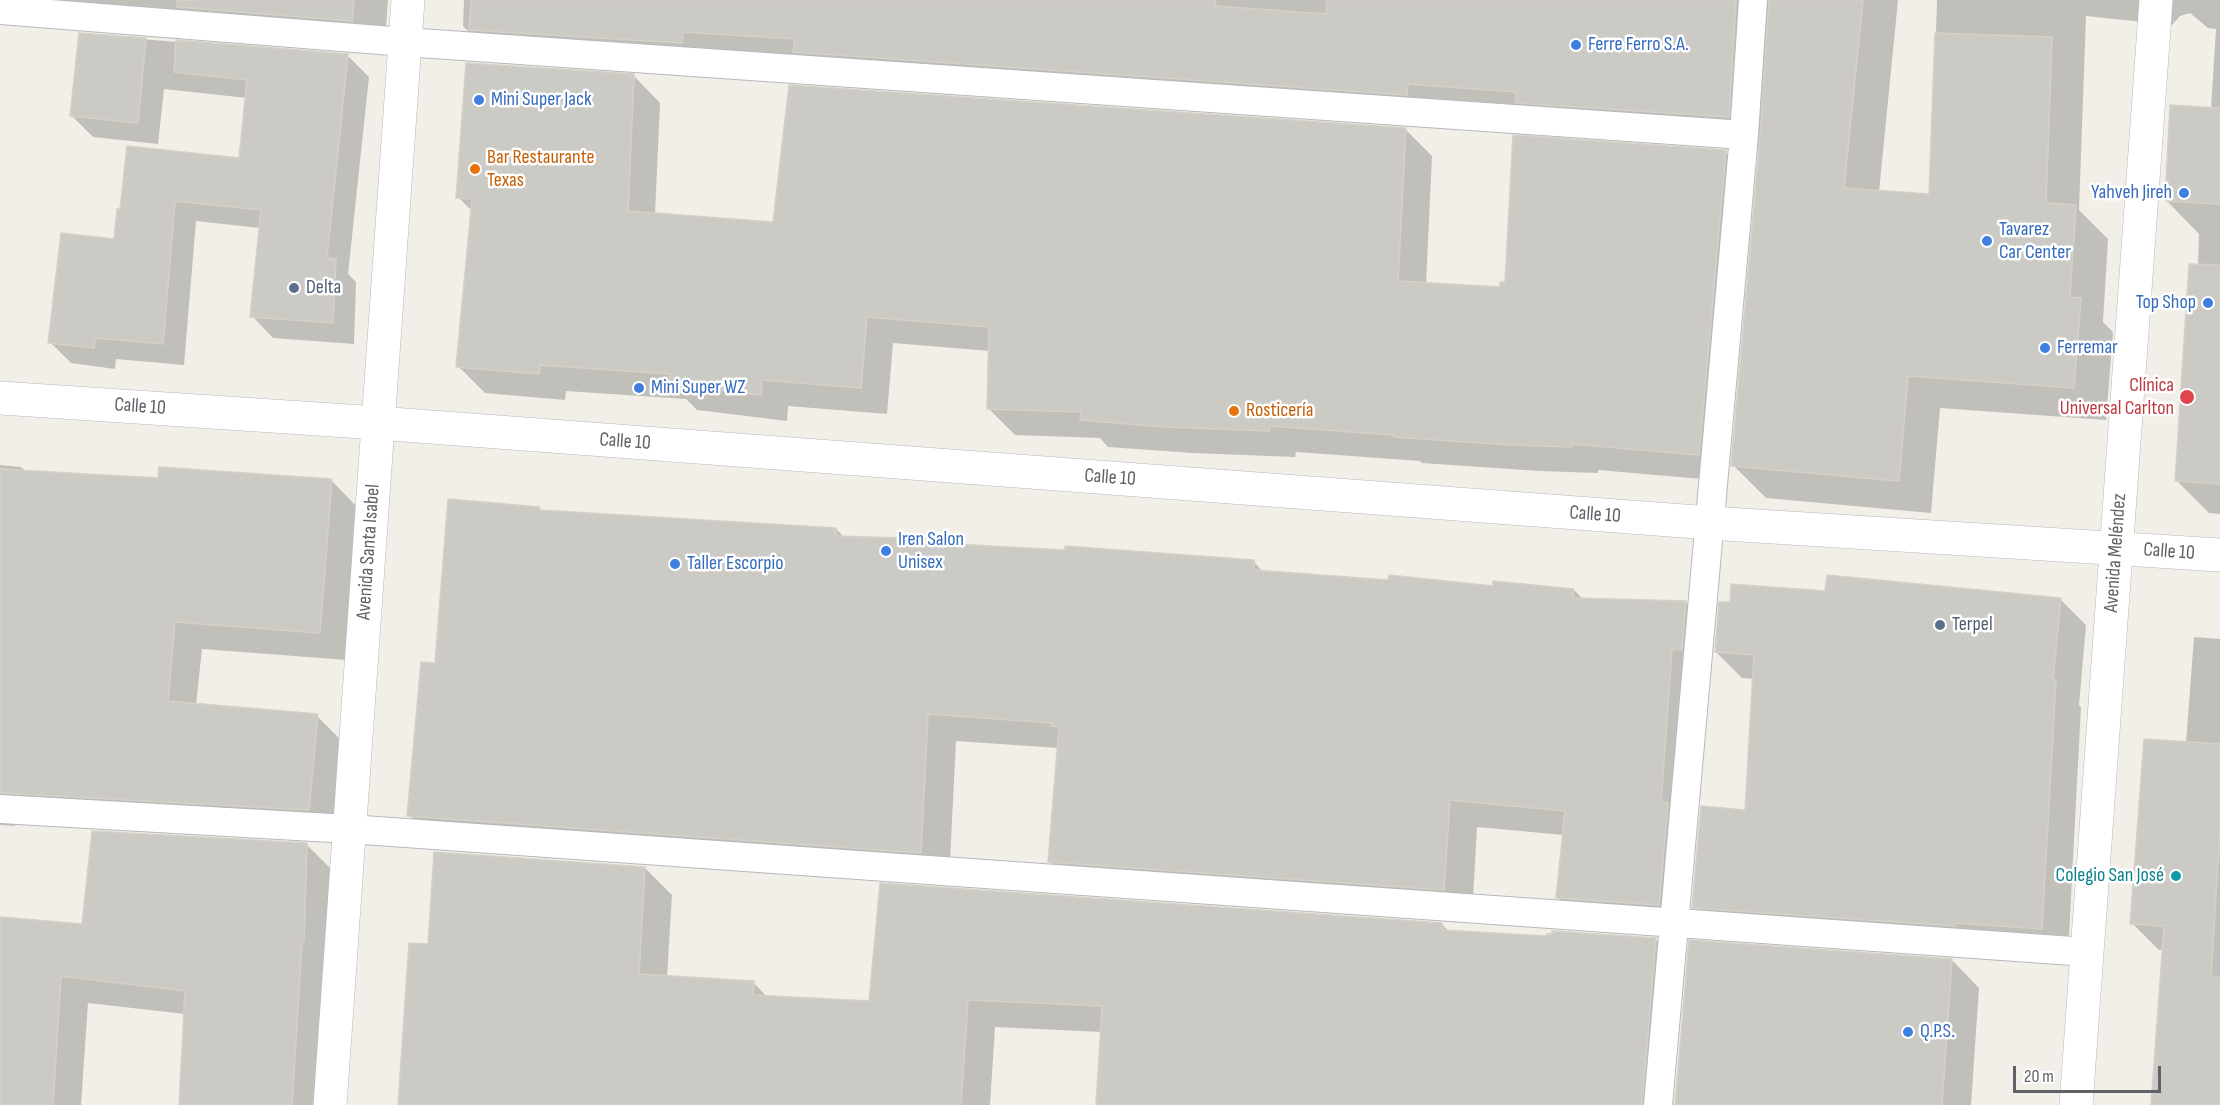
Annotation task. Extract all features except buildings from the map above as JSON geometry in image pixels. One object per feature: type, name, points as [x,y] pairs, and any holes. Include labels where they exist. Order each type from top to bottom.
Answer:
[{"type":"street","name":"Avenida Santa Isabel","points":[[330,1105],[408,0]]},
{"type":"street","name":"Avenida Meléndez","points":[[2076,1105],[2156,0]]},
{"type":"street","name":"Calle 10","points":[[0,398],[378,423],[1710,523],[2220,555]]},
{"type":"lane","points":[[1658,1105],[1744,135],[1753,0]]},
{"type":"lane","points":[[0,10],[405,42],[1744,135]]},
{"type":"lane","points":[[0,808],[350,829],[2087,952]]},
{"type":"place","name":"Ferre Ferro S.A.","points":[[1576,45]]},
{"type":"place","name":"Mini Super Jack","points":[[479,100]]},
{"type":"place","name":"Bar Restaurante Texas","points":[[475,169]]},
{"type":"place","name":"Yahveh Jireh","points":[[2184,193]]},
{"type":"place","name":"Tavarez Car Center","points":[[1987,241]]},
{"type":"place","name":"Delta","points":[[294,288]]},
{"type":"place","name":"Top Shop","points":[[2208,303]]},
{"type":"place","name":"Ferremar","points":[[2045,348]]},
{"type":"place","name":"Mini Super WZ","points":[[639,388]]},
{"type":"place","name":"Clínica Universal Carlton","points":[[2187,397]]},
{"type":"place","name":"Rosticería","points":[[1234,411]]},
{"type":"place","name":"Iren Salon Unisex","points":[[886,551]]},
{"type":"place","name":"Taller Escorpio","points":[[675,564]]},
{"type":"place","name":"Terpel","points":[[1940,625]]},
{"type":"place","name":"Colegio San José","points":[[2176,876]]},
{"type":"place","name":"Q.P.S.","points":[[1908,1032]]}]
